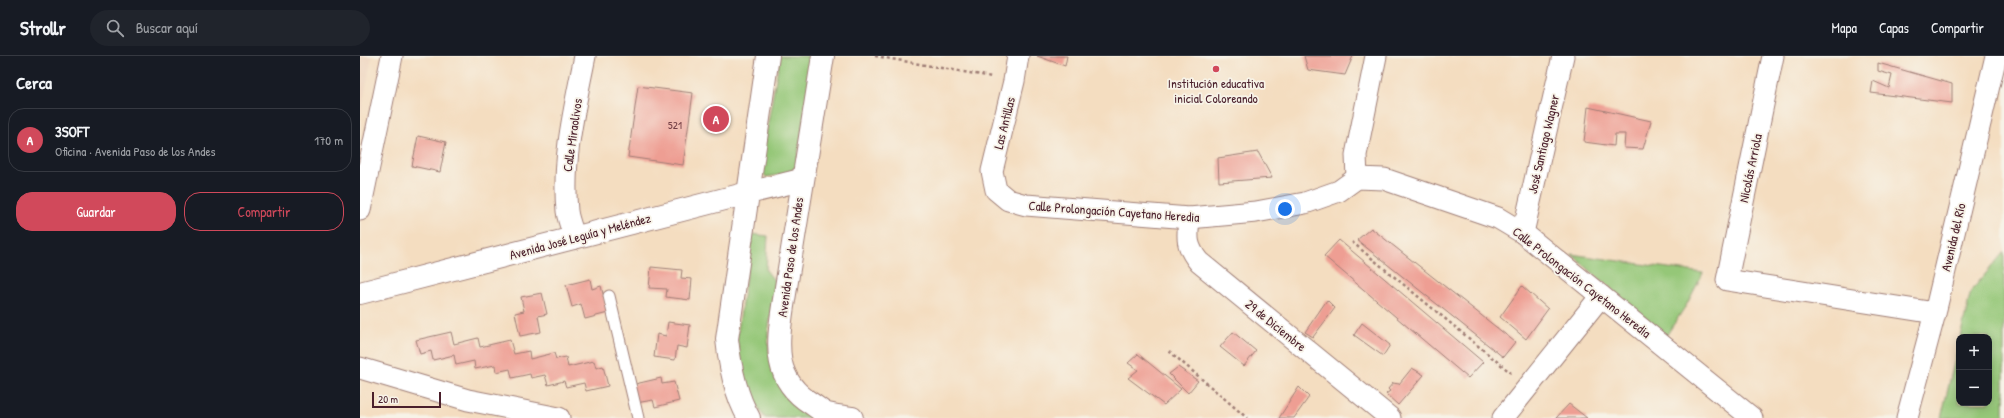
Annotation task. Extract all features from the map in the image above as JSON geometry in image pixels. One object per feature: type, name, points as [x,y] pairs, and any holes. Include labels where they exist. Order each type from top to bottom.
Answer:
[{"type":"street","points":[[360,210],[392,56]]},
{"type":"street","name":"Calle Miraolivos","points":[[575,238],[568,213],[566,174],[568,149],[585,56]]},
{"type":"street","points":[[750,418],[738,394],[731,367],[727,339],[768,56]]},
{"type":"street","name":"Avenida Paso de los Andes","points":[[822,56],[801,180],[778,337],[780,361],[788,384],[804,399],[826,413],[852,418]]},
{"type":"street","name":"Las Antillas","points":[[996,190],[992,171],[1014,81],[1018,56]]},
{"type":"street","points":[[1357,178],[1356,155],[1376,56]]},
{"type":"street","name":"José Santiago Wagner","points":[[1523,233],[1563,56]]},
{"type":"street","name":"Nicolás Arriola","points":[[1773,56],[1727,280],[1935,313]]},
{"type":"street","name":"Avenida del Río","points":[[1907,418],[1935,313],[1996,56]]},
{"type":"street","name":"Calle Prolongación Cayetano Heredia","points":[[996,190],[1008,200],[1026,206],[1189,218],[1256,212],[1305,203],[1339,191],[1357,178],[1384,179],[1498,218],[1523,233],[1752,418]]},
{"type":"street","name":"Avenida José Leguía y Meléndez","points":[[360,293],[748,192],[801,180]]},
{"type":"street","name":"29 de Diciembre","points":[[1189,218],[1187,236],[1190,252],[1199,262],[1390,418]]},
{"type":"street","points":[[1502,418],[1601,296]]},
{"type":"street","points":[[360,368],[468,400],[560,418]]},
{"type":"lane","points":[[609,296],[638,418]]},
{"type":"path","points":[[875,56],[1014,81]]},
{"type":"path","points":[[1352,242],[1528,387]]},
{"type":"path","points":[[1169,351],[1247,418]]},
{"type":"shaded area","points":[[360,56],[372,56],[360,118]]},
{"type":"green space","points":[[780,56],[814,56],[796,168],[786,174],[766,177],[760,168]]},
{"type":"green space","points":[[752,234],[768,236],[766,270],[776,283],[768,333],[769,353],[784,391],[799,410],[814,418],[765,418],[760,411],[741,366],[737,338]]},
{"type":"green space","points":[[2004,252],[2004,418],[1941,418],[1956,355],[1956,406],[1992,406],[1992,334],[1961,334],[1971,291]]},
{"type":"green space","points":[[1571,254],[1703,273],[1687,304],[1666,336]]},
{"type":"building","points":[[1037,56],[1067,56],[1065,66]]},
{"type":"building","points":[[1304,56],[1353,56],[1345,75],[1308,70]]},
{"type":"building","points":[[1878,63],[1952,84],[1952,103],[1871,93],[1873,81],[1889,88],[1892,75],[1878,71]]},
{"type":"building","points":[[638,86],[693,93],[683,165],[628,157]]},
{"type":"building","points":[[1588,107],[1651,121],[1643,149],[1624,148],[1625,134],[1615,134],[1614,146],[1584,142]]},
{"type":"building","points":[[418,136],[446,142],[440,172],[412,166]]},
{"type":"building","points":[[1258,152],[1272,178],[1219,182],[1218,158]]},
{"type":"building","points":[[1371,228],[1515,342],[1503,357],[1357,240]]},
{"type":"building","points":[[1339,240],[1483,362],[1468,378],[1324,256]]},
{"type":"building","points":[[651,267],[682,270],[681,278],[692,279],[690,300],[666,297],[667,289],[649,288]]},
{"type":"building","points":[[590,279],[592,289],[601,286],[608,313],[585,319],[581,304],[572,307],[566,285]]},
{"type":"building","points":[[1522,286],[1548,309],[1526,339],[1500,317]]},
{"type":"building","points":[[542,293],[547,314],[538,316],[541,332],[520,336],[515,313],[524,311],[521,297]]},
{"type":"building","points":[[1327,300],[1335,308],[1313,337],[1305,332]]},
{"type":"building","points":[[668,322],[690,325],[687,348],[677,346],[675,360],[654,357],[657,334],[666,336]]},
{"type":"building","points":[[1362,323],[1390,345],[1383,356],[1354,335]]},
{"type":"building","points":[[451,332],[454,344],[478,338],[480,347],[510,340],[514,354],[529,351],[530,359],[554,353],[556,359],[566,357],[568,367],[594,361],[596,368],[603,366],[608,386],[586,391],[584,383],[566,387],[564,381],[548,385],[545,375],[531,378],[530,374],[512,378],[510,369],[496,372],[495,365],[475,369],[474,361],[456,365],[454,355],[433,360],[431,351],[420,354],[416,340]]},
{"type":"building","points":[[1233,332],[1256,351],[1244,366],[1220,347]]},
{"type":"building","points":[[1138,354],[1181,389],[1164,405],[1128,378],[1138,370],[1128,363]]},
{"type":"building","points":[[1178,367],[1198,381],[1188,393],[1169,374]]},
{"type":"building","points":[[1412,368],[1424,375],[1398,405],[1386,394],[1390,391],[1388,389],[1393,383],[1399,384]]},
{"type":"building","points":[[661,378],[662,384],[674,382],[679,401],[655,407],[653,400],[636,403],[631,385]]},
{"type":"building","points":[[1299,387],[1309,397],[1294,418],[1279,418]]},
{"type":"building","points":[[1569,404],[1587,418],[1556,418]]},
{"type":"place","name":"Institución educativa inicial Coloreando","points":[[1216,69]]},
{"type":"place","name":"3SOFT","points":[[716,119]]}]
